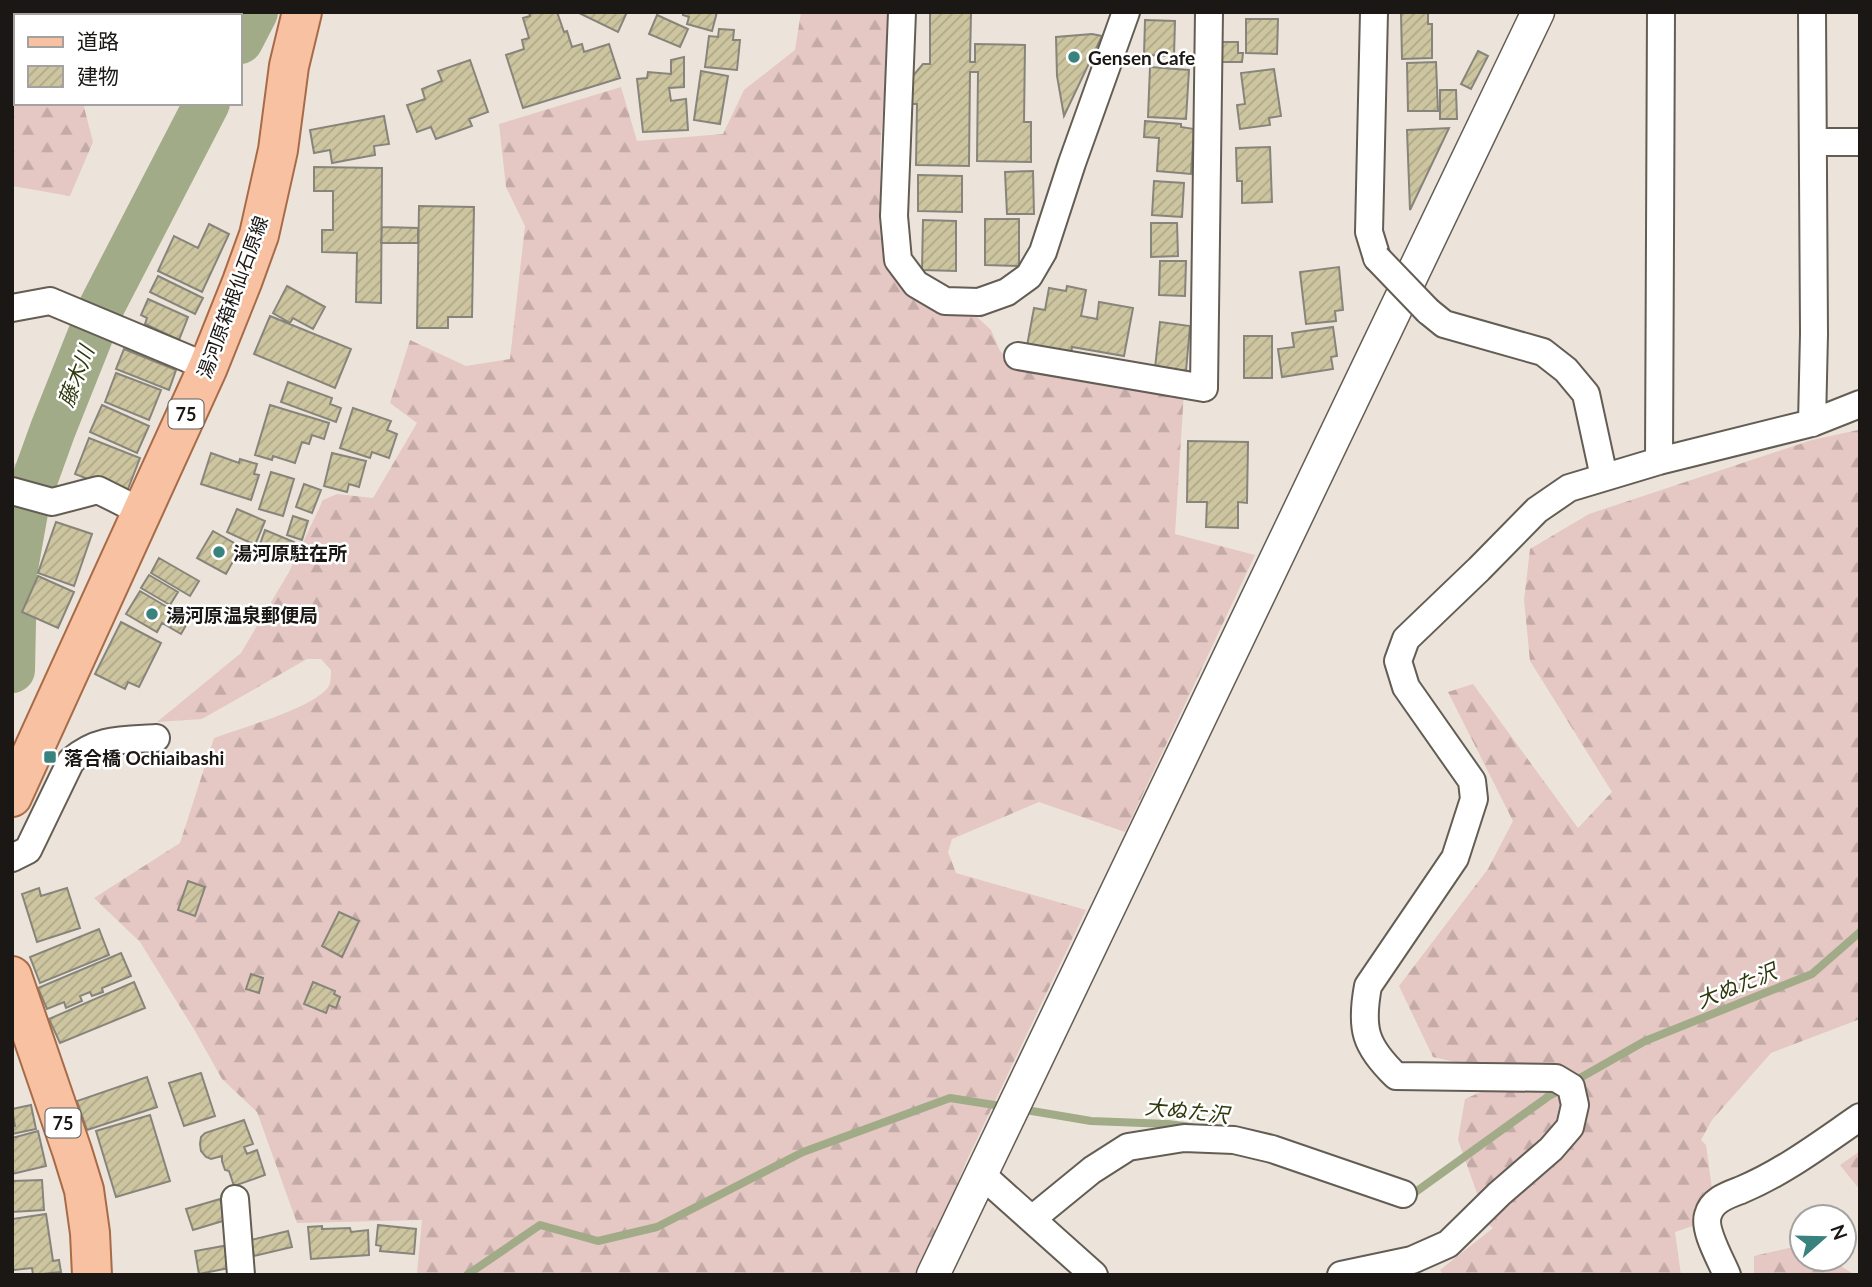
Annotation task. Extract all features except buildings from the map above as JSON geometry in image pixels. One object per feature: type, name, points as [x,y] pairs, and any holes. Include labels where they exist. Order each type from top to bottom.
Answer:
[{"type":"main road","name":"湯河原箱根仙石原線","points":[[12,797],[208,367],[259,235],[278,150],[289,66],[302,12]]},
{"type":"main road","name":"75","points":[[12,976],[83,1190],[90,1233],[92,1275]]},
{"type":"street","points":[[902,12],[894,216],[898,260],[916,284],[945,301],[979,302],[1007,292],[1029,276],[1043,252],[1126,12]]},
{"type":"street","points":[[1018,356],[1204,388],[1209,12]]},
{"type":"street","points":[[1374,12],[1369,232],[1377,258],[1444,324],[1544,352],[1566,370],[1586,394],[1604,477]]},
{"type":"street","points":[[933,1275],[1538,12]]},
{"type":"street","points":[[1658,461],[1661,12]]},
{"type":"street","points":[[1812,12],[1812,423]]},
{"type":"street","points":[[1813,142],[1860,142]]},
{"type":"street","points":[[12,308],[51,301],[208,367]]},
{"type":"street","points":[[1341,1275],[1412,1260],[1448,1244],[1499,1194],[1551,1149],[1570,1127],[1575,1105],[1571,1087],[1556,1078],[1396,1076],[1378,1059],[1368,1041],[1364,1012],[1368,986],[1455,858],[1474,799],[1472,782],[1406,687],[1398,662],[1406,639],[1536,510],[1569,488],[1658,461],[1812,423],[1860,404]]},
{"type":"street","points":[[12,491],[52,502],[98,490],[142,512]]},
{"type":"street","points":[[12,858],[28,850],[71,761],[80,753],[109,741],[156,738]]},
{"type":"street","points":[[1727,1275],[1707,1228],[1707,1216],[1713,1205],[1722,1198],[1763,1181],[1860,1116]]},
{"type":"street","points":[[1032,1219],[1091,1170],[1128,1147],[1184,1138],[1234,1140],[1260,1146],[1403,1194]]},
{"type":"street","points":[[981,1174],[1094,1275]]},
{"type":"street","points":[[234,1199],[240,1275]]},
{"type":"green space","points":[[12,12],[81,12],[14,14],[14,105],[84,105],[93,142],[70,196],[12,186]]},
{"type":"green space","points":[[801,12],[890,12],[880,152],[881,217],[889,265],[941,311],[976,316],[991,330],[1000,351],[1018,367],[1184,392],[1175,534],[1255,555],[1125,832],[1039,802],[952,839],[948,852],[956,873],[1086,910],[966,1162],[922,1275],[398,1275],[417,1273],[422,1220],[297,1223],[257,1112],[222,1079],[140,942],[94,898],[180,843],[214,738],[309,702],[329,686],[331,670],[321,659],[307,659],[202,719],[157,722],[241,653],[289,572],[323,500],[337,494],[373,498],[417,423],[390,403],[410,340],[466,366],[510,359],[525,226],[506,187],[499,124],[621,87],[637,141],[723,134],[744,90],[795,50]]},
{"type":"green space","points":[[1860,427],[1860,1019],[1771,1053],[1712,1120],[1701,1140],[1706,1145],[1716,1218],[1675,1232],[1681,1275],[1443,1275],[1440,1270],[1493,1228],[1488,1224],[1458,1140],[1465,1099],[1517,1076],[1433,1057],[1399,986],[1488,869],[1513,821],[1448,692],[1473,684],[1578,828],[1612,792],[1530,661],[1524,600],[1530,549],[1589,514],[1812,440],[1858,430]]},
{"type":"green space","points":[[12,463],[31,466],[12,607]]},
{"type":"green space","points":[[1860,1151],[1860,1190],[1840,1165]]},
{"type":"green space","points":[[1788,1248],[1788,1273],[1855,1275],[1754,1275],[1754,1256]]},
{"type":"waterway","name":"藤木川","points":[[242,37],[255,12]]},
{"type":"waterway","name":"藤木川","points":[[12,670],[14,574],[27,501],[102,306],[206,105]]},
{"type":"waterway","name":"大ぬた沢","points":[[1573,1082],[1645,1041],[1812,974],[1860,932]]},
{"type":"waterway","name":"大ぬた沢","points":[[1410,1196],[1562,1089]]},
{"type":"waterway","name":"大ぬた沢","points":[[467,1275],[540,1225],[598,1241],[657,1227],[803,1152],[950,1098],[1007,1107]]},
{"type":"waterway","name":"大ぬた沢","points":[[1020,1109],[1091,1121],[1191,1127]]},
{"type":"place","name":"Gensen Cafe","points":[[1074,57]]},
{"type":"place","name":"湯河原駐在所","points":[[219,552]]},
{"type":"place","name":"湯河原温泉郵便局","points":[[152,614]]},
{"type":"place","name":"落合橋 Ochiaibashi","points":[[50,757]]}]
